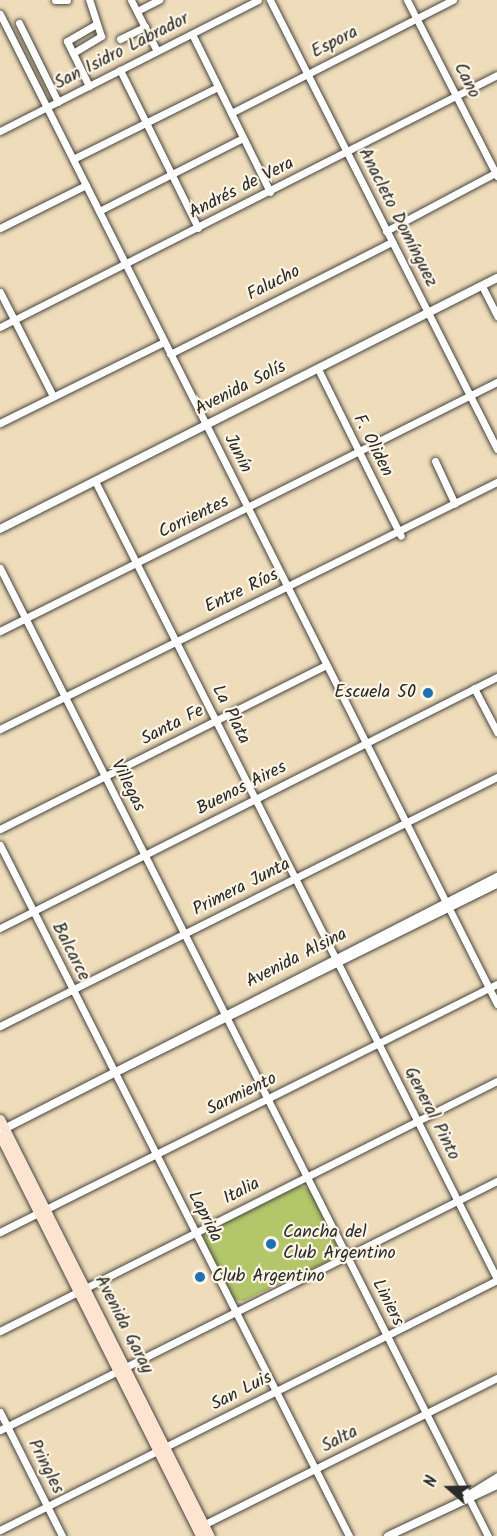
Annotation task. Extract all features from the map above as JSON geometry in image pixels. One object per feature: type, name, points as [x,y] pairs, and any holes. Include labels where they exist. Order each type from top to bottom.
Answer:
[{"type":"main road","name":"Avenida Garay","points":[[0,1119],[2,1132],[200,1529],[210,1536]]},
{"type":"street","points":[[55,0],[67,0]]},
{"type":"street","points":[[73,53],[100,38],[89,0]]},
{"type":"street","points":[[131,0],[157,51]]},
{"type":"street","points":[[137,11],[159,0]]},
{"type":"street","name":"San Isidro Labrador","points":[[0,131],[258,0]]},
{"type":"street","name":"Anacleto Domínguez","points":[[270,0],[497,448]]},
{"type":"street","name":"Cano","points":[[407,0],[496,174]]},
{"type":"street","name":"Espora","points":[[231,113],[453,0]]},
{"type":"street","name":"Junín","points":[[0,14],[497,1005]]},
{"type":"street","points":[[19,23],[58,102]]},
{"type":"street","points":[[89,86],[73,53],[69,37],[96,24]]},
{"type":"street","points":[[120,39],[145,27]]},
{"type":"street","points":[[192,34],[270,192]]},
{"type":"street","points":[[120,70],[198,228]]},
{"type":"street","name":"Andrés de Vera","points":[[0,327],[497,75]]},
{"type":"street","points":[[73,159],[218,87]]},
{"type":"street","points":[[99,211],[243,138]]},
{"type":"street","points":[[386,231],[496,174]]},
{"type":"street","points":[[0,228],[86,185]]},
{"type":"street","name":"Falucho","points":[[170,354],[392,242]]},
{"type":"street","name":"Avenida Solís","points":[[0,530],[497,278]]},
{"type":"street","points":[[482,286],[497,316]]},
{"type":"street","points":[[0,292],[52,394]]},
{"type":"street","points":[[0,423],[52,394],[164,342]]},
{"type":"street","name":"F. Oliden","points":[[318,369],[400,534]]},
{"type":"street","name":"Corrientes","points":[[0,631],[497,382]]},
{"type":"street","points":[[435,460],[454,504]]},
{"type":"street","name":"La Plata","points":[[95,481],[337,961]]},
{"type":"street","name":"Entre Ríos","points":[[0,729],[287,587],[400,534],[497,482]]},
{"type":"street","name":"Villegas","points":[[0,568],[226,1016]]},
{"type":"street","name":"Santa Fe","points":[[0,829],[326,665]]},
{"type":"street","name":"Buenos Aires","points":[[0,928],[367,744],[497,676]]},
{"type":"street","points":[[474,688],[497,732]]},
{"type":"street","name":"Primera Junta","points":[[0,1026],[497,777]]},
{"type":"street","name":"Balcarce","points":[[0,846],[114,1073]]},
{"type":"street","name":"Avenida Alsina","points":[[447,906],[497,877]]},
{"type":"street","name":"Avenida Alsina","points":[[2,1132],[226,1016],[447,906],[497,884]]},
{"type":"street","name":"General Pinto","points":[[337,961],[497,1280]]},
{"type":"street","name":"Sarmiento","points":[[0,1232],[497,984]]},
{"type":"street","name":"Liniers","points":[[226,1016],[488,1536]]},
{"type":"street","name":"Laprida","points":[[114,1073],[349,1536]]},
{"type":"street","name":"Italia","points":[[0,1330],[497,1081]]},
{"type":"street","points":[[4,1428],[497,1181]]},
{"type":"street","name":"San Luis","points":[[0,1530],[497,1280]]},
{"type":"street","name":"Salta","points":[[200,1529],[497,1378]]},
{"type":"street","name":"Pringles","points":[[0,1412],[4,1428],[62,1536]]},
{"type":"street","points":[[388,1536],[468,1496],[497,1478]]},
{"type":"street","points":[[468,1496],[497,1485]]},
{"type":"green space","name":"Cancha del Club Argentino","points":[[299,1185],[309,1189],[339,1248],[337,1257],[243,1301],[234,1300],[203,1240],[207,1231]]},
{"type":"place","name":"Escuela 50","points":[[428,693]]},
{"type":"place","name":"Cancha del Club Argentino","points":[[271,1244]]},
{"type":"place","name":"Club Argentino","points":[[200,1277]]}]
